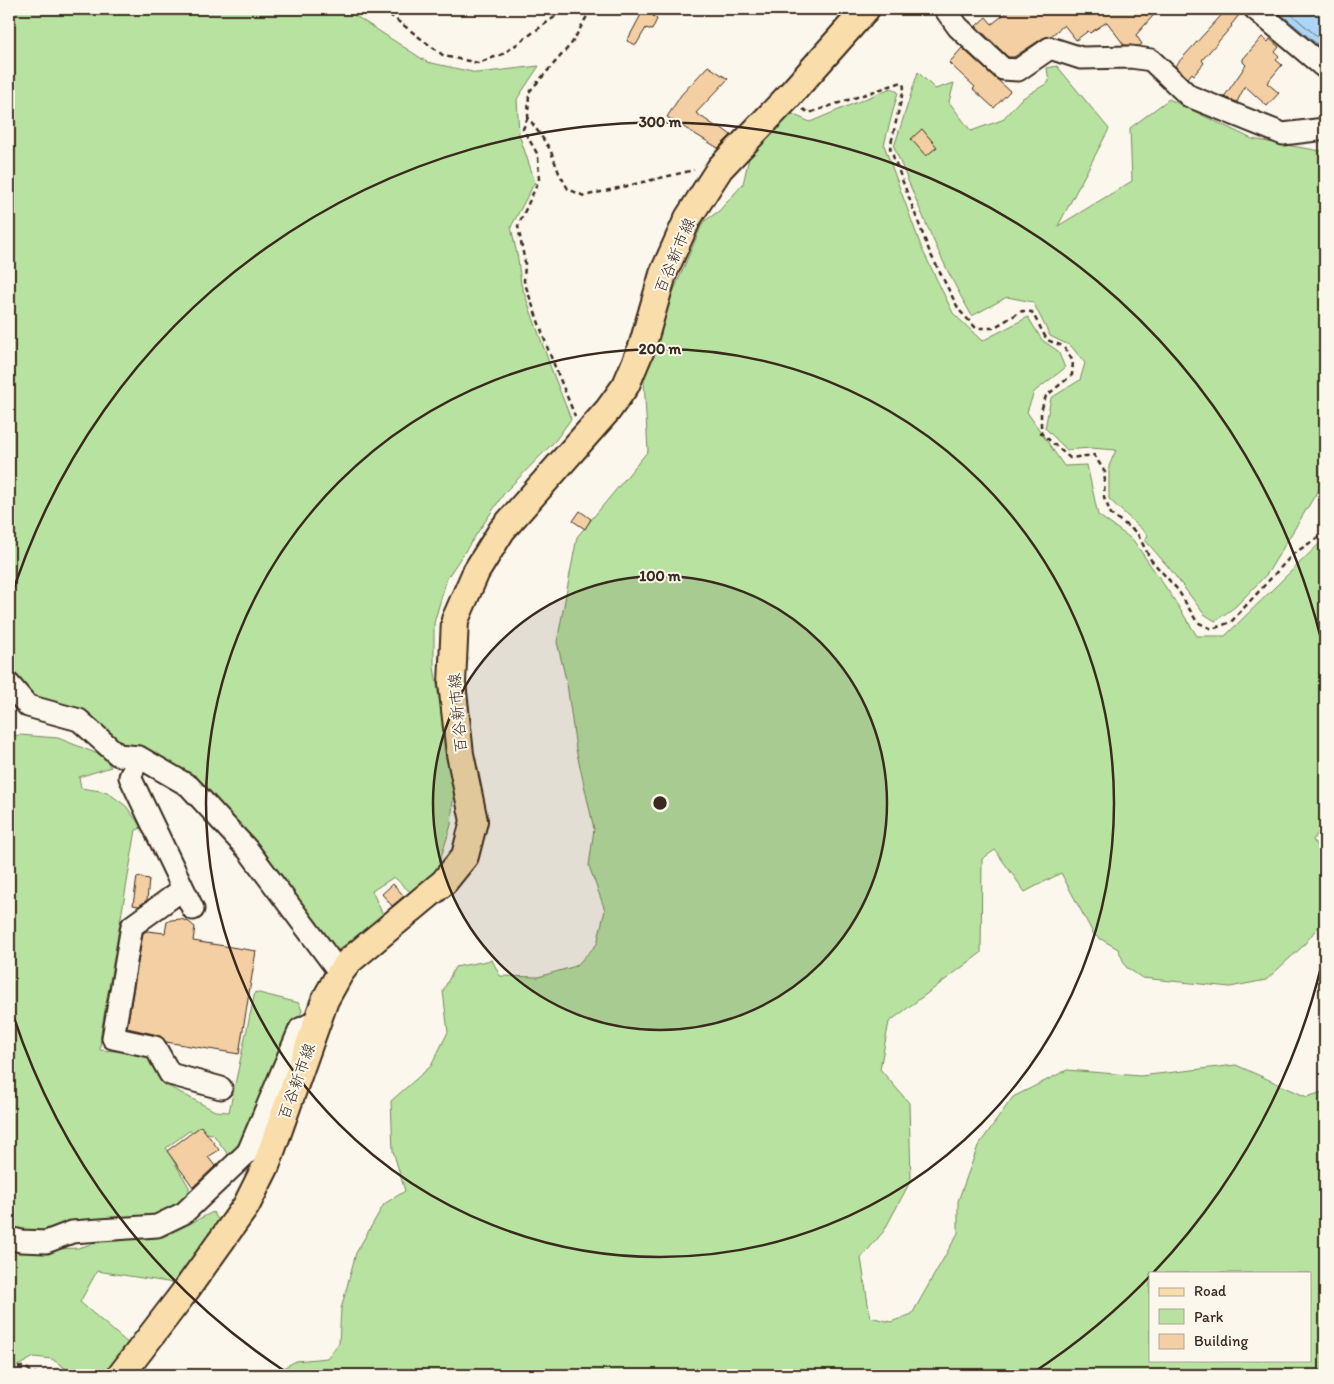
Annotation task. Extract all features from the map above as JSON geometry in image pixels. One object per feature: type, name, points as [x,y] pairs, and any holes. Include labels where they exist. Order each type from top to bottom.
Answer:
[{"type":"main road","name":"百谷新市線","points":[[121,1375],[186,1290],[246,1206],[266,1166],[325,1000],[340,973],[349,961],[444,882],[465,856],[474,821],[460,754],[452,683],[455,620],[476,572],[502,530],[608,410],[626,385],[642,347],[663,274],[688,218],[714,176],[788,97],[866,9]]},
{"type":"street","points":[[945,9],[958,27],[1003,69],[1018,70],[1050,48],[1081,58],[1131,57],[1151,60],[1189,96],[1283,134],[1325,129]]},
{"type":"street","points":[[1255,9],[1325,68]]},
{"type":"street","points":[[9,684],[28,706],[80,720],[118,755],[139,757],[189,786],[248,850],[340,973]]},
{"type":"street","points":[[139,757],[130,776],[193,909]]},
{"type":"street","points":[[183,888],[132,926],[113,1038],[156,1047],[170,1074],[221,1088]]},
{"type":"street","points":[[9,1238],[21,1241],[46,1242],[72,1232],[157,1226],[184,1213],[248,1152],[300,1029],[317,1022]]},
{"type":"path","points":[[382,9],[444,56],[478,64],[503,54],[556,16],[561,9]]},
{"type":"path","points":[[576,419],[549,352],[524,280],[525,263],[518,226],[539,180],[538,155],[523,129],[528,117],[529,92],[572,43],[591,9]]},
{"type":"path","points":[[788,97],[808,113],[902,82],[904,86],[890,148],[930,253],[959,310],[976,328],[993,328],[1022,311],[1032,312],[1046,340],[1063,346],[1073,361],[1072,375],[1046,396],[1041,411],[1041,433],[1070,458],[1094,455],[1105,472],[1104,497],[1111,514],[1137,533],[1151,560],[1178,590],[1197,622],[1212,629],[1231,622],[1293,554],[1325,531]]},
{"type":"path","points":[[528,117],[550,149],[568,190],[584,196],[692,170],[714,176]]},
{"type":"path","points":[[9,1368],[24,1367],[38,1375]]},
{"type":"green space","points":[[9,9],[345,9],[427,62],[477,73],[539,66],[517,99],[519,134],[535,182],[511,227],[521,284],[571,419],[555,441],[505,492],[447,578],[434,623],[434,667],[454,788],[451,825],[437,870],[410,892],[394,877],[372,891],[384,917],[335,952],[255,847],[68,705],[48,709],[18,694],[13,675],[9,672]]},
{"type":"green space","points":[[1057,66],[1109,129],[1058,226],[1132,181],[1130,128],[1169,99],[1252,139],[1321,151],[1325,148],[1325,479],[1267,574],[1235,607],[1215,621],[1204,614],[1145,540],[1148,535],[1109,499],[1109,466],[1116,450],[1090,448],[1067,450],[1045,428],[1051,398],[1080,380],[1085,363],[1071,346],[1050,336],[1033,302],[1007,297],[972,316],[940,254],[894,147],[918,72],[935,89],[954,83],[949,102],[971,131],[1002,120],[1021,99],[1049,82],[1047,68]]},
{"type":"green space","points":[[891,88],[898,92],[884,145],[922,249],[953,313],[982,341],[1028,317],[1042,340],[1058,351],[1065,368],[1034,392],[1027,412],[1064,466],[1087,465],[1098,515],[1133,540],[1197,636],[1225,636],[1325,538],[1325,837],[1318,833],[1313,840],[1325,858],[1325,918],[1303,946],[1266,980],[1230,987],[1142,978],[1126,967],[1118,949],[1094,935],[1061,873],[1025,892],[995,850],[982,859],[981,953],[889,1022],[880,1069],[909,1103],[911,1180],[884,1231],[861,1258],[870,1317],[891,1322],[912,1314],[958,1233],[958,1201],[978,1146],[1013,1097],[1067,1070],[1140,1076],[1236,1065],[1307,1097],[1325,1091],[1325,1375],[270,1375],[296,1361],[327,1358],[339,1343],[341,1309],[356,1253],[384,1204],[405,1191],[393,1151],[391,1101],[431,1066],[448,1032],[443,991],[455,967],[492,960],[500,976],[538,977],[576,966],[597,944],[605,910],[589,866],[594,829],[576,749],[567,684],[557,642],[577,537],[648,451],[643,363],[703,222],[719,211],[743,184],[751,149],[790,113],[810,122]]},
{"type":"green space","points":[[9,736],[58,738],[103,756],[111,767],[79,777],[81,788],[107,792],[126,806],[142,828],[136,830],[101,1033],[100,1050],[146,1053],[168,1086],[215,1111],[229,1112],[255,992],[299,1003],[302,1011],[244,1137],[229,1156],[213,1134],[189,1131],[166,1148],[189,1187],[189,1203],[145,1225],[65,1227],[34,1231],[9,1227]]},
{"type":"green space","points":[[213,1212],[222,1225],[174,1283],[97,1271],[80,1302],[130,1345],[106,1375],[75,1375],[52,1359],[34,1357],[9,1369],[9,1249],[18,1251],[78,1248],[109,1239],[163,1237]]},
{"type":"water","points":[[1267,9],[1325,9],[1325,58]]},
{"type":"building","points":[[644,9],[655,13],[653,16],[657,19],[652,30],[646,28],[636,45],[627,41]]},
{"type":"building","points":[[1011,9],[1159,9],[1136,35],[1142,44],[1139,46],[1124,45],[1107,22],[1090,33],[1088,31],[1076,40],[1064,25],[1051,36],[1043,38],[1014,57],[1008,57],[976,26],[986,17],[992,24]]},
{"type":"building","points":[[1227,9],[1243,10],[1232,26],[1202,60],[1204,63],[1194,75],[1192,73],[1188,78],[1175,66]]},
{"type":"building","points":[[1262,37],[1268,42],[1270,39],[1279,47],[1275,52],[1279,56],[1276,60],[1282,65],[1267,83],[1279,93],[1267,106],[1245,86],[1237,102],[1224,97],[1246,65],[1243,59]]},
{"type":"building","points":[[962,48],[1010,91],[994,108],[949,63]]},
{"type":"building","points":[[708,66],[728,79],[696,113],[731,135],[718,148],[667,117],[681,95]]},
{"type":"building","points":[[922,129],[937,147],[926,156],[911,139]]},
{"type":"building","points":[[580,511],[591,519],[585,529],[573,521]]},
{"type":"building","points":[[137,877],[149,879],[147,900],[139,906],[133,905]]},
{"type":"building","points":[[393,884],[404,896],[392,906],[382,894]]},
{"type":"building","points":[[181,919],[195,927],[193,941],[256,951],[239,1054],[166,1042],[158,1035],[127,1028],[143,933],[147,931],[165,933],[167,922]]},
{"type":"building","points":[[201,1126],[219,1150],[208,1157],[215,1166],[193,1187],[167,1151]]}]
